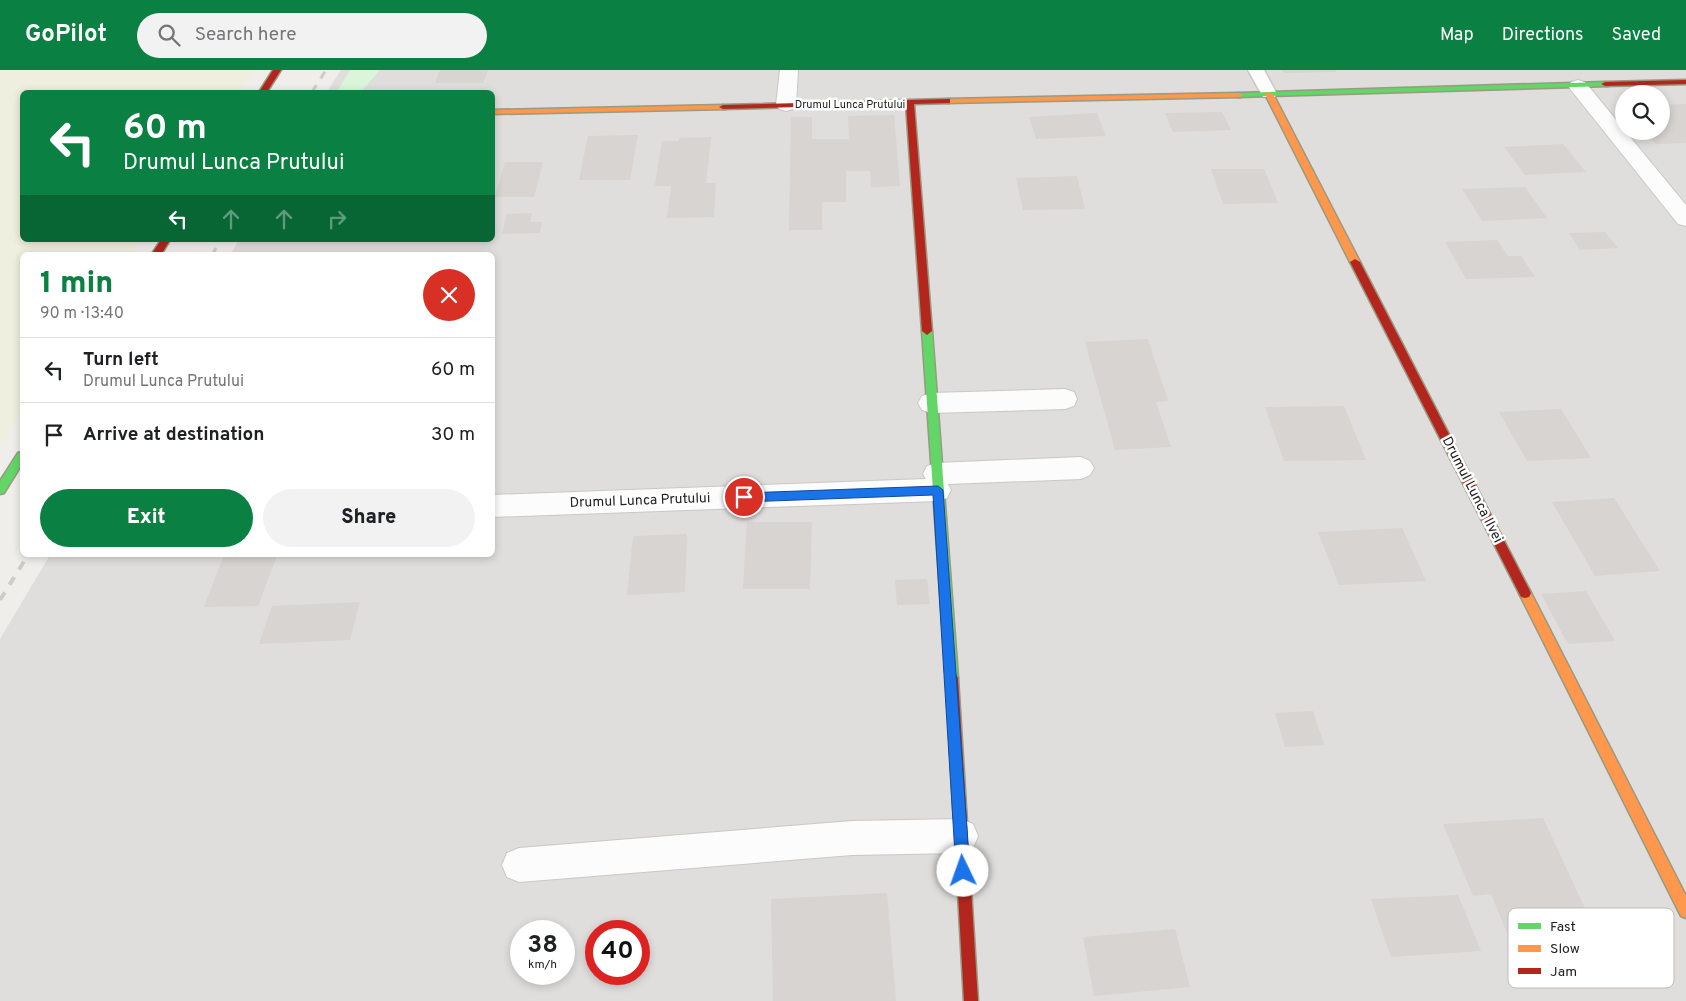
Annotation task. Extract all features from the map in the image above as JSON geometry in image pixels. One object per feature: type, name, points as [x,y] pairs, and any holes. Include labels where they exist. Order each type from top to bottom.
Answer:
[{"type":"street","points":[[264,90],[277,70]]},
{"type":"street","points":[[786,105],[789,70]]},
{"type":"street","points":[[910,103],[1686,82]]},
{"type":"street","points":[[1578,86],[1686,219]]},
{"type":"street","name":"Drumul Lunca Ilvei","points":[[1269,94],[1686,911]]},
{"type":"street","name":"Drumul Lunca Prutului","points":[[495,112],[910,103],[971,1001]]},
{"type":"street","points":[[931,403],[1065,399]]},
{"type":"street","points":[[0,490],[20,459]]},
{"type":"street","points":[[937,482],[1081,468]]},
{"type":"street","name":"Drumul Lunca Prutului","points":[[495,506],[937,482]]},
{"type":"street","points":[[519,865],[852,838],[961,836]]},
{"type":"lane","name":"Drumul Lunca Ilvei","points":[[1256,70],[1269,94]]},
{"type":"shaded area","points":[[341,70],[1686,70],[1686,1001],[0,1001],[0,639],[49,557],[495,557],[495,252],[232,252],[238,242],[495,242],[495,90],[328,90]]},
{"type":"green space","points":[[0,70],[255,70],[241,90],[20,90],[20,242],[139,242],[132,252],[20,252],[20,416],[0,447]]},
{"type":"green space","points":[[350,70],[380,70],[363,90],[338,90]]},
{"type":"building","points":[[440,70],[488,70],[483,83],[435,83]]},
{"type":"building","points":[[1282,70],[1336,70],[1336,72],[1284,73]]},
{"type":"building","points":[[1686,104],[1686,143],[1656,144],[1653,140],[1670,140],[1670,105]]},
{"type":"building","points":[[1222,112],[1231,130],[1173,132],[1165,113]]},
{"type":"building","points":[[1097,113],[1106,136],[1036,139],[1029,117]]},
{"type":"building","points":[[894,115],[900,186],[871,187],[870,171],[846,171],[846,202],[822,202],[822,230],[789,230],[791,117],[812,117],[812,139],[849,139],[848,116]]},
{"type":"building","points":[[638,135],[630,180],[579,180],[588,136]]},
{"type":"building","points":[[711,137],[706,183],[716,183],[714,217],[667,218],[671,186],[655,186],[662,141],[679,141],[679,138]]},
{"type":"building","points":[[1563,144],[1586,172],[1525,175],[1504,147]]},
{"type":"building","points":[[505,162],[543,162],[534,197],[495,197]]},
{"type":"building","points":[[1211,169],[1264,169],[1278,203],[1223,204]]},
{"type":"building","points":[[1077,176],[1085,209],[1023,210],[1016,178]]},
{"type":"building","points":[[1525,187],[1547,218],[1482,221],[1462,189]]},
{"type":"building","points":[[532,213],[530,222],[542,222],[540,233],[502,234],[507,214]]},
{"type":"building","points":[[1605,232],[1618,248],[1580,250],[1569,233]]},
{"type":"building","points":[[1497,240],[1508,256],[1521,256],[1535,277],[1466,279],[1445,242]]},
{"type":"building","points":[[1148,339],[1168,401],[1156,402],[1171,447],[1115,450],[1085,342]]},
{"type":"building","points":[[1344,406],[1366,460],[1284,461],[1265,407]]},
{"type":"building","points":[[1561,409],[1591,458],[1527,461],[1499,412]]},
{"type":"building","points":[[1614,498],[1660,571],[1595,576],[1552,502]]},
{"type":"building","points":[[747,522],[812,522],[810,589],[743,589]]},
{"type":"building","points":[[1402,528],[1426,581],[1339,585],[1318,532]]},
{"type":"building","points":[[687,534],[685,592],[627,595],[633,536]]},
{"type":"building","points":[[223,557],[276,557],[258,606],[204,607]]},
{"type":"building","points":[[927,579],[930,604],[897,605],[895,580]]},
{"type":"building","points":[[1586,591],[1615,641],[1568,644],[1541,594]]},
{"type":"building","points":[[360,602],[350,640],[259,644],[272,606]]},
{"type":"building","points":[[1313,711],[1324,745],[1285,747],[1275,713]]},
{"type":"building","points":[[1543,818],[1585,908],[1508,908],[1508,935],[1491,894],[1473,896],[1443,824]]},
{"type":"building","points":[[887,893],[896,1001],[773,1001],[771,899]]},
{"type":"building","points":[[1458,895],[1481,951],[1391,957],[1371,899]]},
{"type":"building","points":[[1175,929],[1190,987],[1094,996],[1083,937]]},
{"type":"railway","points":[[313,90],[326,70]]},
{"type":"railway","points":[[214,252],[220,242]]},
{"type":"railway","points":[[0,600],[27,557]]},
{"type":"traffic: fast","points":[[1238,95],[1605,84]]},
{"type":"traffic: fast","points":[[927,331],[952,678]]},
{"type":"traffic: fast","points":[[0,490],[20,459]]},
{"type":"traffic: slow","points":[[1269,94],[1355,262]]},
{"type":"traffic: slow","points":[[947,101],[1238,95]]},
{"type":"traffic: slow","points":[[495,112],[723,107]]},
{"type":"traffic: slow","points":[[1525,593],[1686,911]]},
{"type":"traffic: jam","points":[[264,90],[277,70]]},
{"type":"traffic: jam","points":[[1605,84],[1686,82]]},
{"type":"traffic: jam","points":[[723,107],[947,101]]},
{"type":"traffic: jam","points":[[910,103],[927,331]]},
{"type":"traffic: jam","points":[[158,252],[165,242]]},
{"type":"traffic: jam","points":[[1355,262],[1525,593]]},
{"type":"traffic: jam","points":[[952,678],[971,1001]]},
{"type":"route","points":[[744,497],[938,490],[963,871]]}]
